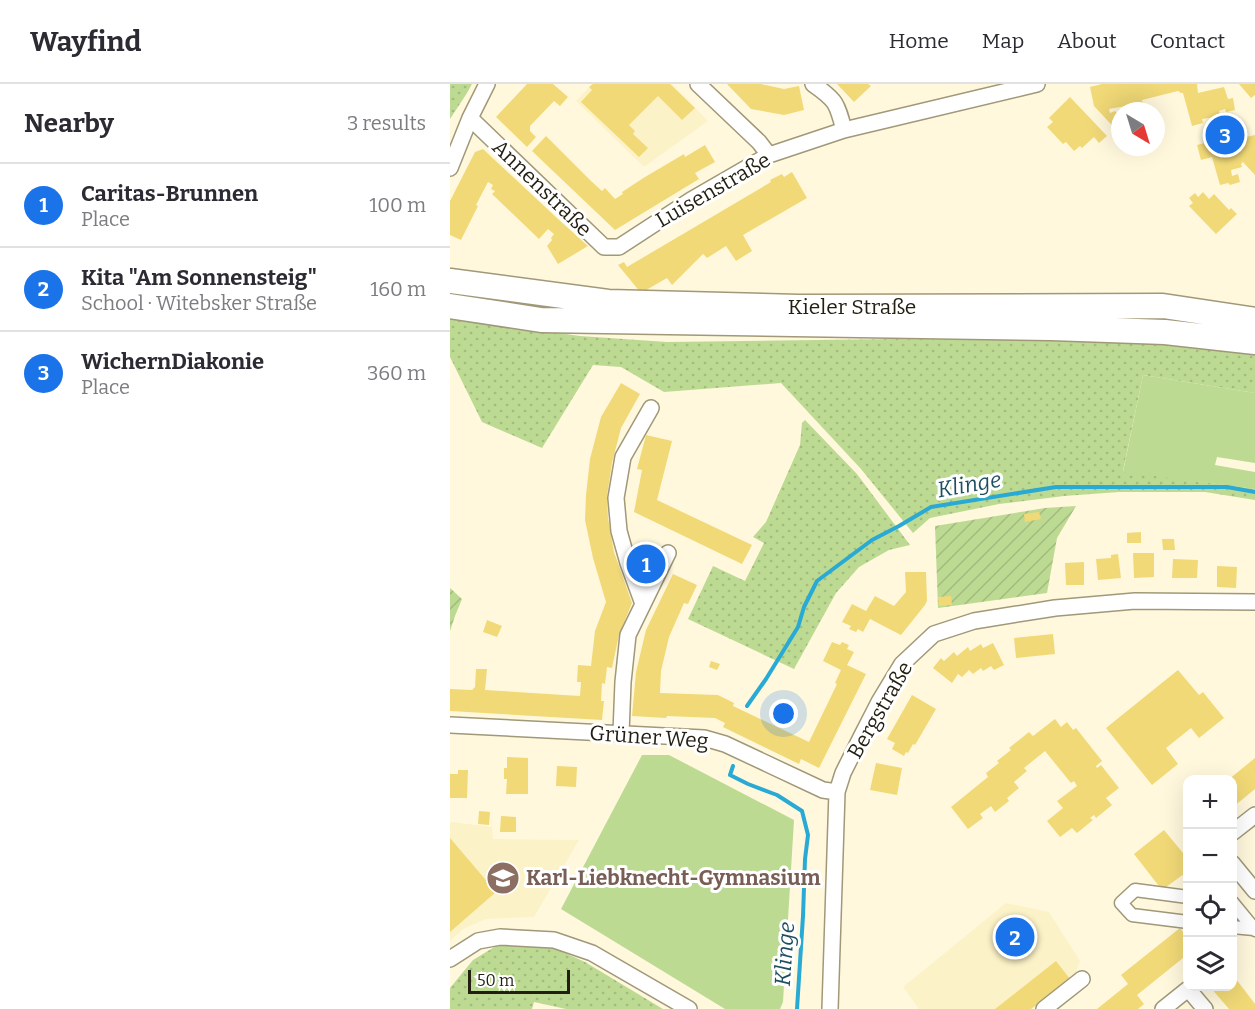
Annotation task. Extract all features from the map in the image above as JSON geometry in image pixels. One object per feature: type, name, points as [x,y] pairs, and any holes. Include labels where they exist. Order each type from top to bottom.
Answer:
[{"type":"main road","name":"Kieler Straße","points":[[450,281],[608,302],[799,307],[1163,306],[1255,320]]},
{"type":"main road","name":"Kieler Straße","points":[[450,306],[541,320],[1165,332],[1255,342]]},
{"type":"street","points":[[450,168],[470,118],[487,84]]},
{"type":"street","points":[[698,84],[759,142],[769,155]]},
{"type":"street","points":[[813,84],[828,94],[838,107],[844,130]]},
{"type":"street","name":"Luisenstraße","points":[[619,247],[691,200],[769,155],[844,130],[1037,84]]},
{"type":"street","points":[[450,144],[470,118]]},
{"type":"street","name":"Annenstraße","points":[[470,118],[604,247],[619,247]]},
{"type":"street","points":[[643,604],[619,531],[616,498],[623,457],[651,408]]},
{"type":"street","points":[[621,733],[628,634],[668,553]]},
{"type":"street","name":"Bergstraße","points":[[830,1009],[837,792],[856,746],[902,664],[934,634],[974,621],[1054,608],[1135,601],[1255,602]]},
{"type":"street","name":"Grüner Weg","points":[[450,725],[704,738],[725,744],[824,790],[837,792]]},
{"type":"street","points":[[1237,830],[1255,815]]},
{"type":"street","points":[[1237,868],[1255,891]]},
{"type":"street","points":[[1183,896],[1135,890],[1121,903],[1132,915],[1183,921]]},
{"type":"street","points":[[1237,907],[1255,930]]},
{"type":"street","points":[[1237,928],[1255,930]]},
{"type":"street","points":[[450,959],[478,940],[500,937],[554,940],[592,953],[688,1009]]},
{"type":"street","points":[[1044,1009],[1082,979]]},
{"type":"street","points":[[1163,1009],[1188,989],[1205,1009]]},
{"type":"shaded area","points":[[592,84],[672,84],[708,121],[644,167],[576,101]]},
{"type":"shaded area","name":"Karl-Liebknecht-Gymnasium","points":[[452,822],[492,827],[493,839],[579,840],[534,917],[486,919],[463,929],[450,941],[450,824]]},
{"type":"shaded area","points":[[1006,903],[1049,912],[1080,961],[1075,975],[1032,1009],[919,1009],[903,987]]},
{"type":"green space","points":[[450,84],[472,84],[450,119]]},
{"type":"green space","points":[[450,311],[501,325],[580,336],[667,342],[1092,339],[1255,351],[1255,393],[1143,375],[1123,471],[1255,489],[1255,500],[1205,492],[1119,492],[1064,496],[999,504],[930,518],[913,533],[861,469],[781,383],[664,392],[621,367],[593,365],[542,448],[482,422],[450,357]]},
{"type":"green space","points":[[1143,375],[1255,393],[1255,463],[1217,457],[1215,465],[1255,472],[1255,489],[1123,472]]},
{"type":"green space","points":[[805,420],[857,474],[910,545],[889,550],[859,567],[836,593],[794,669],[688,619],[713,566],[745,581],[764,543],[753,537],[766,522],[800,445],[802,423]]},
{"type":"green space","points":[[1076,506],[1057,538],[1047,593],[938,608],[935,526],[1045,508]]},
{"type":"green space","points":[[450,588],[462,599],[450,631]]},
{"type":"green space","points":[[642,755],[669,755],[794,820],[783,1002],[780,1009],[725,1009],[561,909]]},
{"type":"green space","points":[[501,943],[552,947],[585,962],[663,1009],[566,1009],[534,1002],[532,1009],[450,1009],[450,988],[473,960]]},
{"type":"building","points":[[527,84],[553,84],[568,97],[560,106],[554,101],[530,126],[530,131],[536,137],[527,147],[496,117]]},
{"type":"building","points":[[593,84],[670,84],[695,108],[682,120],[658,96],[629,125],[635,131],[633,134],[648,148],[639,157],[581,102],[592,90],[589,87]]},
{"type":"building","points":[[727,84],[761,84],[784,89],[799,86],[804,110],[784,115],[751,109]]},
{"type":"building","points":[[837,84],[868,84],[871,86],[854,102]]},
{"type":"building","points":[[1102,84],[1197,84],[1198,93],[1224,87],[1228,99],[1233,98],[1235,110],[1219,111],[1220,116],[1237,125],[1228,141],[1255,135],[1255,175],[1243,162],[1242,167],[1231,170],[1232,176],[1238,174],[1240,182],[1220,185],[1212,157],[1201,160],[1197,145],[1220,139],[1219,133],[1213,130],[1216,123],[1214,117],[1202,119],[1203,123],[1192,126],[1183,93],[1178,91],[1142,100],[1143,102],[1111,102],[1111,109],[1109,109],[1111,124],[1094,106],[1090,87]]},
{"type":"building","points":[[1239,84],[1255,84],[1255,95],[1251,98]]},
{"type":"building","points":[[1070,97],[1107,136],[1099,143],[1094,137],[1082,148],[1080,146],[1074,151],[1066,142],[1063,144],[1047,127],[1053,122],[1049,118]]},
{"type":"building","points":[[546,136],[591,181],[602,191],[605,188],[615,199],[645,177],[684,154],[685,157],[705,145],[715,162],[695,173],[699,179],[615,230],[532,151]]},
{"type":"building","points":[[483,149],[588,246],[558,264],[547,246],[554,234],[548,229],[539,239],[492,194],[495,191],[491,189],[493,185],[488,182],[461,240],[450,235],[450,201],[475,152]]},
{"type":"building","points":[[792,172],[807,198],[743,235],[752,251],[736,261],[726,246],[707,258],[703,254],[672,285],[667,278],[641,293],[618,265],[624,262],[627,267],[771,182],[770,180],[782,174],[784,177]]},
{"type":"building","points":[[1203,192],[1209,199],[1214,194],[1229,210],[1231,208],[1237,214],[1216,234],[1189,206],[1193,203],[1189,198],[1195,193],[1198,197]]},
{"type":"building","points":[[621,383],[640,394],[621,428],[607,496],[608,518],[614,552],[632,603],[619,635],[612,668],[607,667],[605,684],[602,683],[601,701],[604,701],[602,720],[450,711],[450,689],[472,690],[475,687],[476,669],[487,669],[485,690],[580,696],[581,682],[577,682],[578,665],[591,666],[595,631],[606,602],[585,520],[590,459],[601,417]]},
{"type":"building","points":[[646,435],[672,441],[657,500],[752,545],[742,564],[634,512],[642,470],[637,469]]},
{"type":"building","points":[[1039,512],[1041,519],[1025,522],[1024,514]]},
{"type":"building","points":[[1141,532],[1141,543],[1127,543],[1127,533]]},
{"type":"building","points":[[1162,539],[1174,539],[1175,550],[1163,550]]},
{"type":"building","points":[[1133,553],[1154,553],[1154,577],[1134,578]]},
{"type":"building","points":[[1118,554],[1121,578],[1098,580],[1096,559],[1111,558],[1111,555]]},
{"type":"building","points":[[1173,559],[1198,560],[1197,578],[1172,578]]},
{"type":"building","points":[[1084,562],[1084,585],[1066,585],[1065,563]]},
{"type":"building","points":[[1217,566],[1237,567],[1236,588],[1217,587]]},
{"type":"building","points":[[905,572],[926,572],[927,601],[901,635],[870,619],[863,632],[858,629],[856,632],[849,629],[851,626],[842,622],[852,604],[866,611],[875,596],[894,606],[906,592]]},
{"type":"building","points":[[673,574],[697,585],[688,604],[684,603],[669,637],[661,671],[660,693],[718,695],[734,703],[733,706],[809,742],[837,684],[835,683],[841,670],[823,661],[832,642],[849,645],[847,649],[854,652],[847,665],[866,674],[819,768],[801,759],[799,764],[723,727],[725,723],[715,718],[632,716],[636,672],[646,630]]},
{"type":"building","points":[[951,596],[952,605],[939,606],[938,597]]},
{"type":"building","points":[[487,620],[502,626],[497,637],[483,632]]},
{"type":"building","points":[[1053,634],[1055,654],[1016,658],[1014,638]]},
{"type":"building","points":[[993,643],[1004,665],[994,670],[991,666],[983,671],[981,668],[973,674],[969,670],[962,677],[958,674],[952,683],[933,668],[941,658],[944,661],[954,652],[957,656],[968,647],[970,651],[981,644],[983,648]]},
{"type":"building","points":[[711,661],[720,664],[717,670],[709,667]]},
{"type":"building","points":[[1178,670],[1199,695],[1203,692],[1224,718],[1199,738],[1191,728],[1166,748],[1178,764],[1152,785],[1106,728]]},
{"type":"building","points":[[912,695],[936,709],[915,745],[913,744],[904,756],[892,749],[895,743],[887,739]]},
{"type":"building","points":[[1055,719],[1061,727],[1067,722],[1073,730],[1076,728],[1102,761],[1096,766],[1097,768],[1101,765],[1119,788],[1106,798],[1112,805],[1096,818],[1094,815],[1090,818],[1093,820],[1077,833],[1072,828],[1060,837],[1047,821],[1063,808],[1057,801],[1077,786],[1074,781],[1071,783],[1045,751],[1024,768],[1027,771],[1014,782],[1019,788],[1007,798],[1009,801],[995,812],[991,806],[980,814],[983,818],[968,829],[951,807],[988,777],[986,773],[1011,750],[1009,748],[1029,732],[1033,736]]},
{"type":"building","points":[[507,757],[528,758],[528,794],[506,794],[507,779],[504,779],[504,768],[507,768]]},
{"type":"building","points":[[1255,758],[1255,789],[1237,804],[1237,775],[1234,775]]},
{"type":"building","points":[[876,763],[902,768],[897,795],[870,790]]},
{"type":"building","points":[[557,766],[577,767],[576,787],[556,786]]},
{"type":"building","points":[[458,770],[468,770],[467,798],[450,798],[450,774],[458,774]]},
{"type":"building","points":[[479,811],[490,812],[489,825],[478,824]]},
{"type":"building","points":[[501,816],[516,817],[516,832],[500,832]]},
{"type":"building","points":[[1164,830],[1183,853],[1183,875],[1162,890],[1134,854]]},
{"type":"building","points":[[450,838],[496,892],[450,932]]},
{"type":"building","points":[[1180,928],[1183,932],[1183,958],[1137,995],[1144,1004],[1138,1009],[1097,1009],[1128,984],[1121,975]]},
{"type":"building","points":[[1056,961],[1070,979],[1031,1009],[995,1009]]},
{"type":"building","points":[[1237,980],[1255,1004],[1255,1009],[1229,1009],[1213,991],[1237,991]]},
{"type":"waterway","name":"Klinge","points":[[747,706],[798,627],[804,607],[817,581],[872,540],[931,507],[1056,487],[1227,487],[1255,492]]},
{"type":"waterway","name":"Klinge","points":[[733,766],[730,775],[777,795],[802,811],[808,835],[797,1009]]},
{"type":"place","name":"WichernDiakonie","points":[[1225,135]]},
{"type":"place","name":"Caritas-Brunnen","points":[[646,564]]},
{"type":"place","name":"Karl-Liebknecht-Gymnasium","points":[[503,878]]},
{"type":"place","name":"Kita \"Am Sonnensteig\"","points":[[1015,937]]}]
